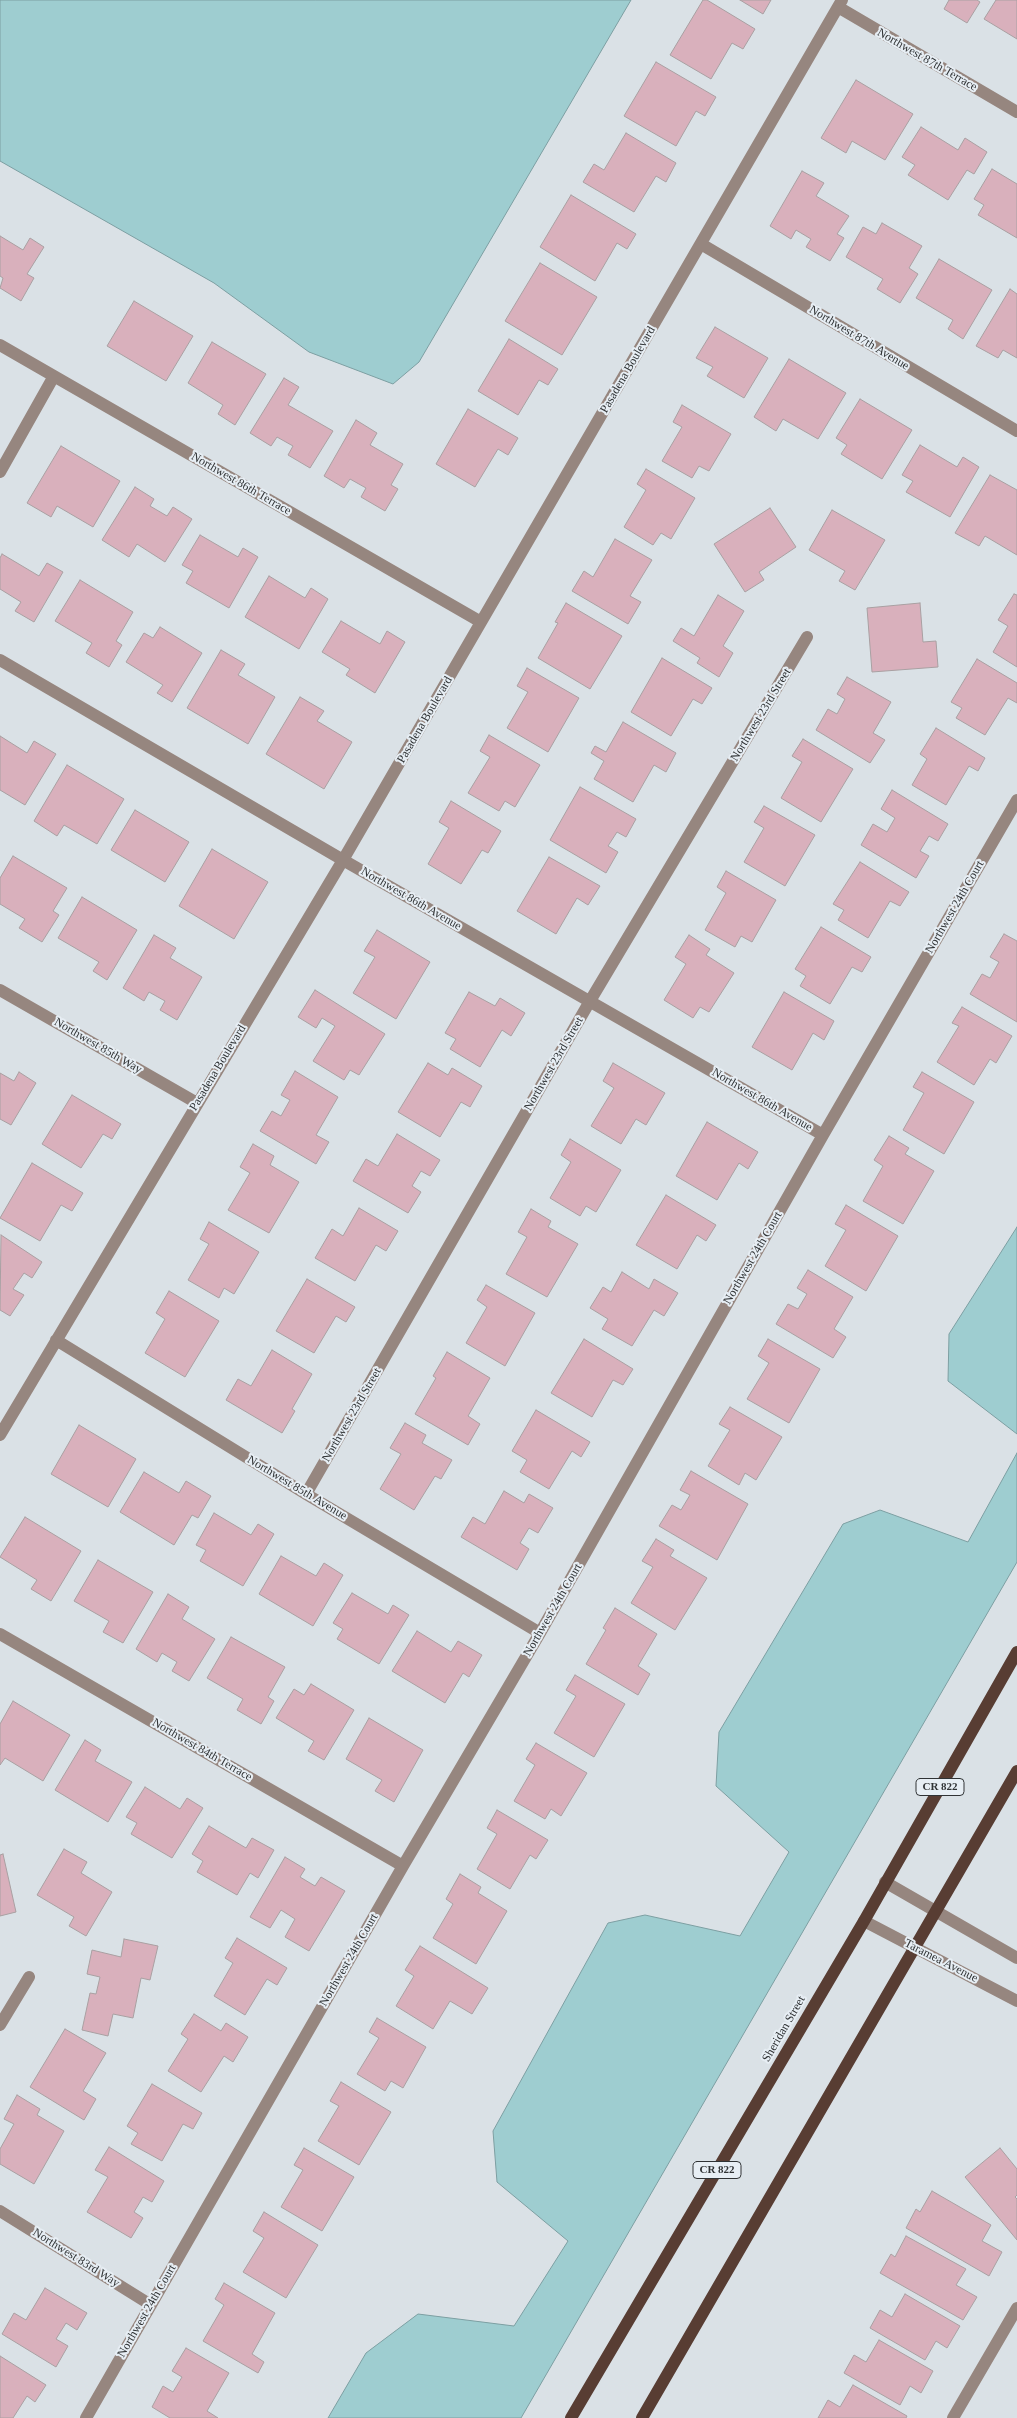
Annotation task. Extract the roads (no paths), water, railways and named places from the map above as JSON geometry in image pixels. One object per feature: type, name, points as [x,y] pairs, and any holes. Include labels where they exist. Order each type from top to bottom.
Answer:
[{"type":"main road","name":"Sheridan Street","points":[[571,2418],[864,1921],[1017,1652]]},
{"type":"main road","points":[[642,2418],[1017,1770]]},
{"type":"street","name":"Northwest 87th Terrace","points":[[840,4],[1017,112]]},
{"type":"street","name":"Pasadena Boulevard","points":[[0,1435],[344,860],[840,4]]},
{"type":"street","name":"Northwest 87th Avenue","points":[[701,244],[1017,431]]},
{"type":"street","name":"Northwest 86th Terrace","points":[[0,345],[481,622]]},
{"type":"street","points":[[0,472],[54,376]]},
{"type":"street","name":"Northwest 23rd Street","points":[[306,1494],[590,1001],[808,637]]},
{"type":"street","name":"Northwest 86th Avenue","points":[[0,660],[823,1135]]},
{"type":"street","name":"Northwest 24th Court","points":[[86,2418],[403,1866],[540,1633],[823,1135],[1017,800]]},
{"type":"street","name":"Northwest 85th Way","points":[[0,990],[197,1103]]},
{"type":"street","name":"Northwest 85th Avenue","points":[[56,1340],[306,1494],[540,1633]]},
{"type":"street","name":"Northwest 84th Terrace","points":[[0,1634],[403,1866]]},
{"type":"street","points":[[885,1882],[1017,1958]]},
{"type":"street","name":"Taramea Avenue","points":[[864,1921],[1017,2001]]},
{"type":"street","points":[[0,2024],[29,1977]]},
{"type":"street","name":"Northwest 83rd Way","points":[[0,2211],[151,2304]]},
{"type":"street","points":[[953,2418],[1017,2308]]},
{"type":"water","points":[[0,0],[631,0],[419,362],[393,384],[309,352],[214,283],[0,161]]},
{"type":"water","points":[[1017,1227],[1017,1434],[948,1381],[949,1334]]},
{"type":"water","points":[[1017,1453],[1017,1562],[521,2418],[328,2418],[366,2353],[418,2314],[514,2326],[568,2241],[497,2182],[493,2131],[608,1923],[645,1915],[740,1936],[789,1852],[716,1786],[719,1732],[843,1524],[880,1510],[968,1542]]}]
